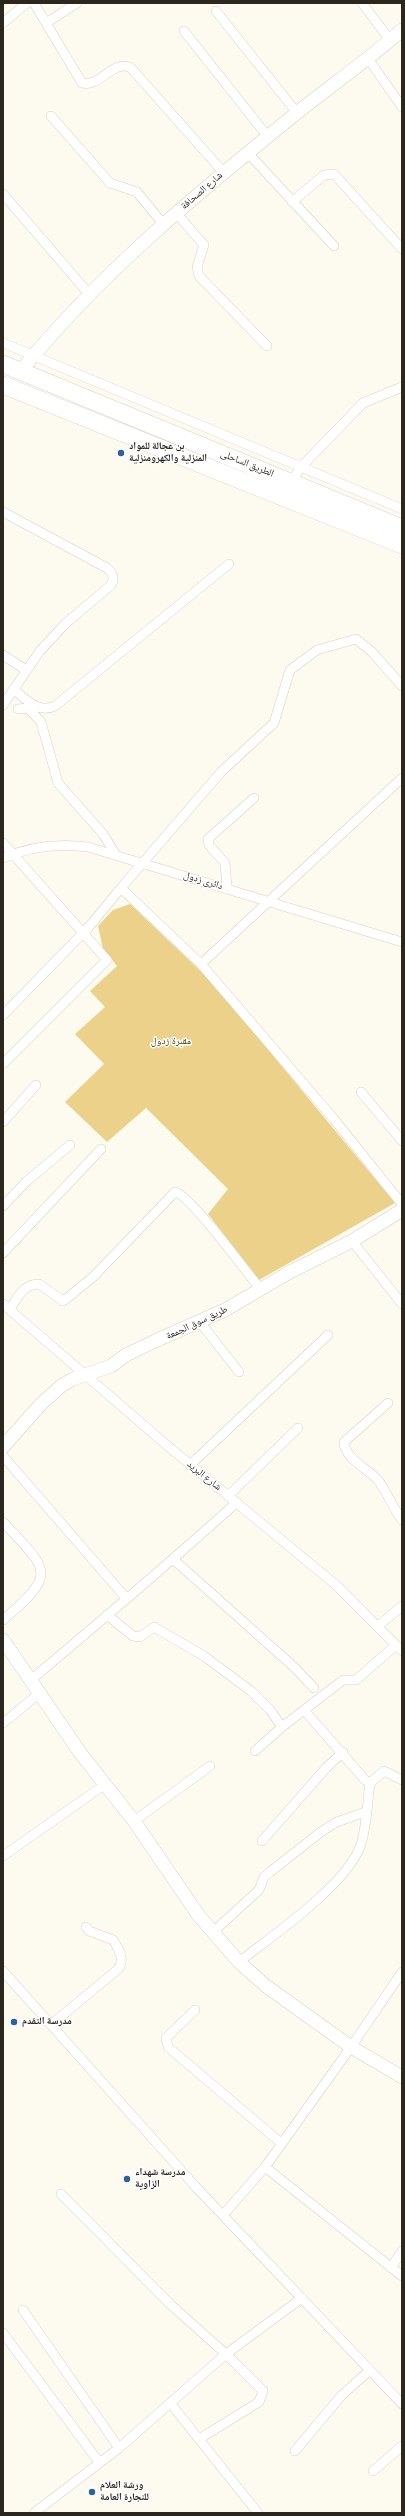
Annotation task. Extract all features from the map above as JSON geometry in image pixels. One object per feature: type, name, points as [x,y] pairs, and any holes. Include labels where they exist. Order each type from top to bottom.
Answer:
[{"type":"highway","name":"الطريق الساحلى","points":[[3,364],[402,528]]},
{"type":"highway","name":"الطريق الساحلى","points":[[3,385],[402,545]]},
{"type":"street","points":[[3,23],[27,3]]},
{"type":"street","points":[[34,3],[82,83],[94,83],[120,66],[126,65],[131,68],[224,173]]},
{"type":"street","points":[[46,23],[76,3]]},
{"type":"street","points":[[362,3],[390,40]]},
{"type":"street","points":[[216,11],[297,113]]},
{"type":"street","name":"شارع الصحافة","points":[[20,372],[89,294],[164,225],[248,153],[402,30]]},
{"type":"street","points":[[184,31],[268,137]]},
{"type":"street","points":[[367,57],[402,107]]},
{"type":"street","points":[[51,116],[110,183],[137,192],[164,225]]},
{"type":"street","points":[[248,153],[334,246]]},
{"type":"street","points":[[292,202],[324,175],[334,174],[402,249]]},
{"type":"street","points":[[3,194],[89,294]]},
{"type":"street","points":[[177,214],[204,245],[197,267],[199,276],[267,346]]},
{"type":"street","points":[[3,343],[32,357],[402,509]]},
{"type":"street","points":[[291,482],[301,467],[363,403],[402,387]]},
{"type":"street","points":[[3,512],[107,568],[113,576],[111,585],[65,624],[26,670],[3,705]]},
{"type":"street","points":[[13,689],[40,709],[48,709],[55,706],[229,564]]},
{"type":"street","points":[[3,1015],[83,933],[221,772],[274,723],[290,670],[317,650],[356,639],[372,652],[402,686]]},
{"type":"street","points":[[3,655],[26,670]]},
{"type":"street","points":[[18,709],[28,708],[38,718],[58,783],[103,834],[116,855]]},
{"type":"street","points":[[201,964],[402,778]]},
{"type":"street","points":[[228,888],[225,864],[209,845],[208,839],[254,798]]},
{"type":"street","points":[[3,843],[14,853],[107,960],[3,1064]]},
{"type":"street","name":"دائرى زدول","points":[[3,858],[14,853],[41,846],[69,845],[116,855],[144,863],[402,942]]},
{"type":"street","points":[[121,888],[201,964],[328,1112],[402,1204]]},
{"type":"street","points":[[3,1122],[36,1085]]},
{"type":"street","points":[[361,1092],[402,1141]]},
{"type":"street","points":[[3,1206],[27,1181],[70,1145]]},
{"type":"street","points":[[3,1253],[101,1149]]},
{"type":"street","points":[[6,1306],[22,1290],[31,1284],[39,1284],[58,1299],[63,1301],[66,1299],[93,1277],[174,1192],[180,1194],[195,1208],[261,1290]]},
{"type":"street","name":"طريق سوق الجمعة","points":[[3,1447],[51,1394],[73,1379],[111,1366],[126,1355],[225,1310],[290,1272],[352,1241],[402,1210]]},
{"type":"street","points":[[352,1241],[402,1304]]},
{"type":"street","name":"شارع البريد","points":[[6,1306],[190,1465],[237,1502],[336,1585],[399,1648]]},
{"type":"street","points":[[199,1321],[239,1372]]},
{"type":"street","points":[[190,1465],[328,1335]]},
{"type":"street","points":[[388,1403],[344,1442],[344,1446],[378,1481],[402,1520]]},
{"type":"street","points":[[228,1496],[298,1428]]},
{"type":"street","points":[[3,1456],[126,1598]]},
{"type":"street","points":[[32,1679],[126,1598],[174,1560],[237,1502]]},
{"type":"street","points":[[3,1522],[36,1556],[41,1569],[40,1583],[33,1593],[3,1620]]},
{"type":"street","points":[[174,1560],[293,1666],[314,1688]]},
{"type":"street","points":[[378,1626],[402,1606]]},
{"type":"street","points":[[107,1615],[133,1636],[140,1637],[154,1627],[204,1656],[251,1691],[270,1710],[282,1728]]},
{"type":"street","points":[[3,1640],[32,1679],[104,1785],[134,1821],[198,1916],[239,1962],[266,1986],[351,2048],[402,2077]]},
{"type":"street","points":[[255,1751],[343,1680],[356,1680],[399,1648]]},
{"type":"street","points":[[3,1723],[41,1692]]},
{"type":"street","points":[[305,1711],[343,1752],[355,1771],[370,1783]]},
{"type":"street","points":[[262,1841],[326,1768],[343,1752]]},
{"type":"street","points":[[134,1821],[210,1766]]},
{"type":"street","points":[[239,1962],[302,1913],[336,1879],[360,1846],[370,1783],[384,1771],[402,1780]]},
{"type":"street","points":[[3,1856],[104,1785]]},
{"type":"street","points":[[213,1932],[260,1890],[264,1877],[270,1872],[322,1831],[365,1812]]},
{"type":"street","points":[[52,2024],[117,1970],[122,1963],[122,1958],[113,1940],[89,1931],[86,1927]]},
{"type":"street","points":[[3,1971],[223,2215],[402,2404]]},
{"type":"street","points":[[223,2215],[265,2167],[351,2048],[402,1972]]},
{"type":"street","points":[[195,2010],[166,2038],[168,2047],[281,2143]]},
{"type":"street","points":[[265,2167],[402,2276]]},
{"type":"street","points":[[61,2194],[172,2305],[226,2354],[263,2391],[259,2402],[199,2439]]},
{"type":"street","points":[[391,2268],[402,2251]]},
{"type":"street","points":[[34,2513],[119,2448],[171,2404],[226,2354],[302,2298]]},
{"type":"street","points":[[23,2310],[119,2448]]},
{"type":"street","points":[[3,2333],[99,2462]]},
{"type":"street","points":[[296,2451],[341,2396],[370,2370]]},
{"type":"street","points":[[171,2404],[258,2513]]},
{"type":"street","points":[[373,2471],[402,2446]]},
{"type":"green space","name":"مقبرة زدول","points":[[130,904],[213,983],[395,1203],[259,1280],[208,1214],[228,1189],[146,1108],[107,1142],[65,1102],[104,1064],[75,1034],[105,1007],[90,991],[117,966],[103,949],[98,926],[113,910]]},
{"type":"place","name":"بن عجالة للمواد المنزلية والكهرومنزلية","points":[[121,453]]},
{"type":"place","name":"مدرسة التقدم","points":[[14,2022]]},
{"type":"place","name":"مدرسة شهداء الزاوية","points":[[127,2179]]},
{"type":"place","name":"ورشة العلام للنجارة العامة","points":[[92,2492]]}]
